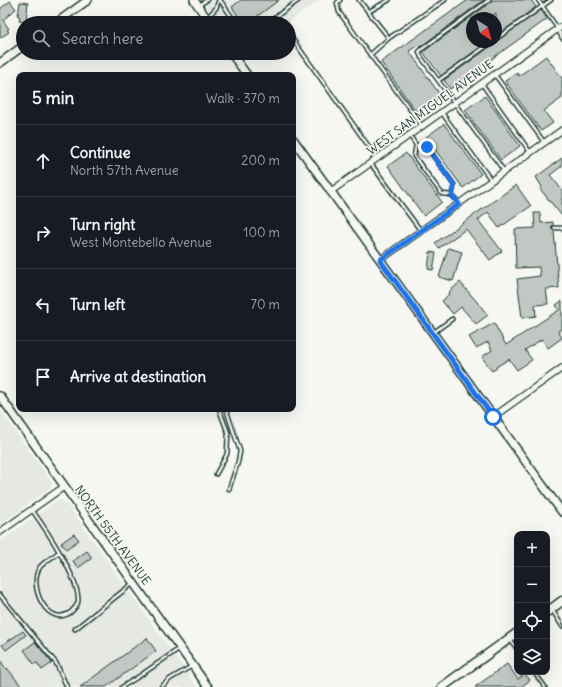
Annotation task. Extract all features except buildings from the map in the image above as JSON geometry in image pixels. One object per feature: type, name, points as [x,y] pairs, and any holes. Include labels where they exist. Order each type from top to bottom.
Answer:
[{"type":"main road","points":[[550,609],[562,601]]},
{"type":"main road","points":[[445,686],[514,635]]},
{"type":"street","points":[[66,16],[88,0]]},
{"type":"street","points":[[196,3],[205,16]]},
{"type":"street","name":"WEST SAN MIGUEL AVENUE","points":[[330,192],[560,27]]},
{"type":"street","points":[[1,60],[16,50]]},
{"type":"street","points":[[236,60],[245,72]]},
{"type":"street","points":[[380,260],[562,130]]},
{"type":"street","points":[[296,144],[562,512]]},
{"type":"street","points":[[493,417],[562,368]]},
{"type":"street","name":"NORTH 55TH AVENUE","points":[[0,396],[208,687]]},
{"type":"street","points":[[0,532],[65,486]]},
{"type":"lane","points":[[196,3],[207,0]]},
{"type":"lane","points":[[211,16],[219,0]]},
{"type":"lane","points":[[219,0],[231,16]]},
{"type":"lane","points":[[277,16],[299,0]]},
{"type":"lane","points":[[340,0],[337,3],[339,12],[422,126]]},
{"type":"lane","points":[[359,0],[389,38]]},
{"type":"lane","points":[[368,12],[389,0]]},
{"type":"lane","points":[[370,55],[389,38],[445,0]]},
{"type":"lane","points":[[489,0],[419,52],[421,57],[504,171]]},
{"type":"lane","points":[[538,0],[560,27],[562,38]]},
{"type":"lane","points":[[502,35],[551,0]]},
{"type":"lane","points":[[296,44],[377,159]]},
{"type":"lane","points":[[439,80],[484,48]]},
{"type":"lane","points":[[495,74],[544,142]]},
{"type":"lane","points":[[482,84],[530,152]]},
{"type":"lane","points":[[442,112],[491,180]]},
{"type":"lane","points":[[409,136],[416,145],[427,147],[454,185],[452,195]]},
{"type":"lane","points":[[416,145],[414,156],[442,194],[452,195],[459,204]]},
{"type":"lane","points":[[371,163],[421,231]]},
{"type":"lane","points":[[554,228],[562,228]]},
{"type":"lane","points":[[433,333],[452,319]]},
{"type":"lane","points":[[216,474],[227,454],[228,433],[220,412]]},
{"type":"lane","points":[[227,412],[240,451],[229,489]]},
{"type":"lane","points":[[32,510],[44,526],[59,552],[78,594],[76,608],[70,613],[62,616],[55,616],[47,610],[38,595],[35,583],[40,567],[59,552]]},
{"type":"lane","points":[[75,629],[134,583]]},
{"type":"lane","points":[[0,595],[56,663],[67,687]]},
{"type":"lane","points":[[550,611],[562,626]]},
{"type":"lane","points":[[509,639],[514,645]]},
{"type":"lane","points":[[122,687],[180,647]]},
{"type":"lane","points":[[161,687],[170,679],[193,665]]},
{"type":"lane","points":[[536,675],[544,687]]},
{"type":"shaded area","points":[[202,0],[320,0],[296,17],[214,16]]},
{"type":"shaded area","points":[[0,410],[52,484],[44,493],[0,525]]},
{"type":"shaded area","points":[[58,500],[63,501],[69,507],[197,687],[0,687],[0,542]]},
{"type":"route","points":[[427,147],[454,185],[452,195],[459,204],[380,260],[493,417]]}]
